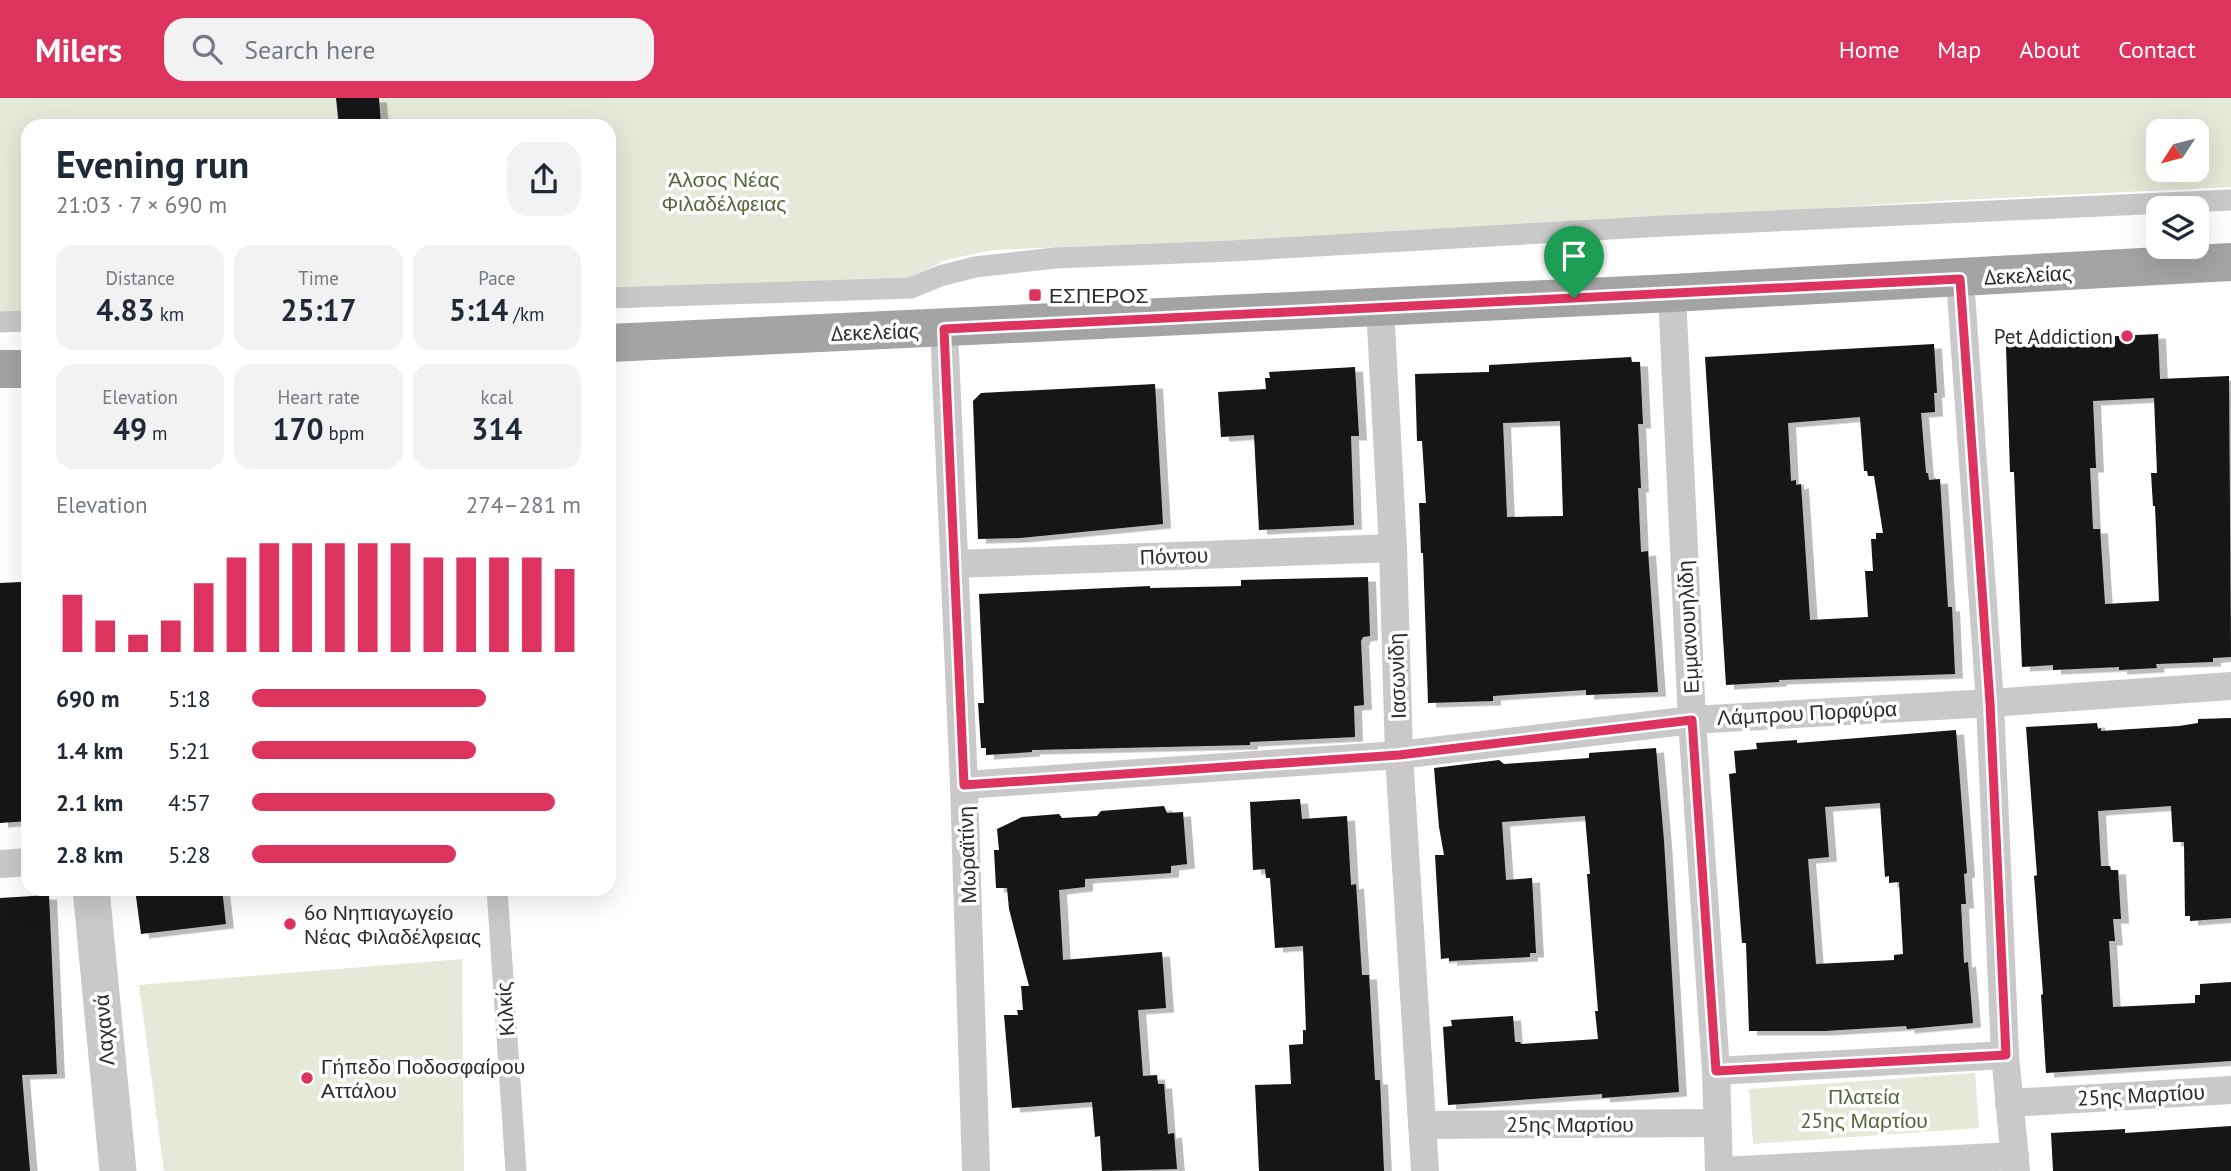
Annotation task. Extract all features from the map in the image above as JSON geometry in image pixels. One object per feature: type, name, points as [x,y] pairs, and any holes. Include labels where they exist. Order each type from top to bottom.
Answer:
[{"type":"main road","name":"Δεκελείας","points":[[616,343],[1960,279],[2231,262]]},
{"type":"main road","points":[[0,369],[21,369]]},
{"type":"street","points":[[616,298],[911,288],[940,276],[975,267],[1055,258],[1231,251],[1678,225],[2231,200]]},
{"type":"street","points":[[1719,1171],[2015,1164],[2006,1055],[1990,703],[1960,279]]},
{"type":"street","name":"Εμμανουηλίδη","points":[[1672,293],[1692,720],[1716,1071],[1719,1171]]},
{"type":"street","name":"Ιασωνίδη","points":[[1380,307],[1393,548],[1399,755],[1425,1171]]},
{"type":"street","points":[[0,322],[21,321]]},
{"type":"street","name":"Μωραϊτίνη","points":[[944,329],[964,785],[976,1171]]},
{"type":"street","name":"Πόντου","points":[[955,564],[1393,548]]},
{"type":"street","name":"Λάμπρου Πορφύρα","points":[[964,785],[1399,755],[1692,720],[2231,686]]},
{"type":"street","points":[[0,864],[21,862]]},
{"type":"street","name":"Λαχανά","points":[[92,896],[118,1171]]},
{"type":"street","name":"Κιλκίς","points":[[497,896],[516,1171]]},
{"type":"street","points":[[1716,1071],[2006,1055]]},
{"type":"street","name":"25ης Μαρτίου","points":[[2009,1103],[2231,1090]]},
{"type":"street","name":"25ης Μαρτίου","points":[[1423,1125],[1716,1123]]},
{"type":"green space","name":"Άλσος Νέας Φιλαδέλφειας","points":[[0,98],[2231,98],[2231,187],[1940,201],[1422,233],[993,250],[945,260],[910,279],[616,290],[616,119],[21,119],[21,313],[0,313]]},
{"type":"green space","name":"Γήπεδο Ποδοσφαίρου Αττάλου","points":[[462,959],[464,1171],[164,1171],[139,985]]},
{"type":"green space","name":"Πλατεία 25ης Μαρτίου","points":[[1975,1073],[1979,1128],[1753,1144],[1749,1089]]},
{"type":"building","points":[[336,98],[379,98],[380,119],[338,119]]},
{"type":"building","points":[[2158,334],[2160,379],[2229,376],[2231,657],[2213,658],[2213,662],[2156,664],[2157,668],[2119,670],[2119,667],[2053,670],[2053,665],[2022,667],[2014,472],[2010,472],[2006,346],[2011,346],[2011,341]],"holes":[[[2154,398],[2157,473],[2151,473],[2159,601],[2105,604],[2100,529],[2093,529],[2090,468],[2096,468],[2093,401]]]},
{"type":"building","points":[[1934,344],[1937,393],[1934,393],[1935,412],[1921,413],[1926,473],[1929,480],[1940,479],[1948,607],[1952,607],[1955,674],[1779,680],[1726,685],[1705,357]],"holes":[[[1860,417],[1864,471],[1867,471],[1868,476],[1874,476],[1883,533],[1876,533],[1876,539],[1871,539],[1873,571],[1865,571],[1868,617],[1810,620],[1801,484],[1796,485],[1796,480],[1791,481],[1788,423]]]},
{"type":"building","points":[[1631,357],[1632,362],[1640,362],[1643,424],[1638,424],[1641,552],[1648,551],[1658,692],[1586,695],[1586,690],[1493,696],[1493,701],[1428,703],[1419,503],[1426,503],[1422,441],[1417,441],[1415,374],[1489,372],[1489,365]],"holes":[[[1560,421],[1563,516],[1507,517],[1503,423]]]},
{"type":"building","points":[[1355,367],[1359,436],[1351,436],[1354,525],[1259,530],[1254,435],[1221,437],[1218,392],[1266,389],[1265,378],[1270,378],[1269,372]]},
{"type":"building","points":[[1155,384],[1163,524],[1020,538],[978,539],[973,401],[981,393]]},
{"type":"building","points":[[1368,577],[1370,636],[1363,637],[1361,641],[1364,705],[1354,706],[1355,737],[1250,742],[1250,745],[1032,750],[986,755],[986,748],[981,748],[978,703],[984,703],[979,594],[1150,586],[1241,586],[1241,580]]},
{"type":"building","points":[[21,582],[21,822],[0,823],[0,583]]},
{"type":"building","points":[[2231,718],[2231,918],[2190,921],[2190,916],[2185,916],[2184,842],[2173,842],[2171,806],[2098,811],[2101,866],[2118,870],[2121,919],[2113,919],[2115,941],[2109,941],[2113,1007],[2195,1003],[2195,995],[2200,995],[2200,984],[2231,982],[2231,1061],[2046,1073],[2034,876],[2037,875],[2026,727],[2097,723],[2101,731],[2179,726],[2198,723],[2198,719]]},
{"type":"building","points":[[1956,730],[1967,873],[1964,874],[1966,904],[1961,904],[1964,963],[1968,962],[1973,1023],[1907,1029],[1906,1026],[1824,1031],[1749,1031],[1746,943],[1742,943],[1729,774],[1736,773],[1734,751],[1757,749],[1756,743],[1797,740],[1797,743]],"holes":[[[1880,803],[1885,877],[1889,876],[1889,883],[1899,882],[1903,954],[1894,955],[1894,960],[1816,964],[1808,859],[1829,857],[1825,807]]]},
{"type":"building","points":[[1656,748],[1679,1092],[1602,1098],[1602,1094],[1448,1105],[1443,1027],[1452,1026],[1451,1020],[1513,1016],[1515,1042],[1521,1044],[1598,1039],[1595,1011],[1598,1011],[1585,816],[1502,822],[1506,880],[1532,878],[1536,953],[1530,953],[1530,957],[1449,961],[1449,958],[1441,959],[1435,855],[1444,855],[1434,768],[1499,760],[1504,764],[1589,758],[1589,753]]},
{"type":"building","points":[[1300,799],[1302,819],[1347,816],[1351,885],[1356,884],[1362,975],[1369,975],[1375,1080],[1380,1080],[1384,1171],[1259,1171],[1255,1085],[1291,1084],[1289,1045],[1303,1044],[1303,1030],[1306,1030],[1303,946],[1275,948],[1270,878],[1266,878],[1265,869],[1253,870],[1250,802]]},
{"type":"building","points":[[1164,806],[1167,813],[1183,812],[1187,864],[1171,866],[1171,873],[1085,879],[1085,887],[1059,890],[1063,960],[1162,952],[1166,1008],[1138,1010],[1143,1076],[1157,1075],[1158,1084],[1164,1084],[1168,1134],[1174,1133],[1177,1169],[1102,1171],[1100,1136],[1095,1137],[1092,1102],[1012,1108],[1004,1015],[1018,1015],[1017,1010],[1023,1010],[1021,986],[1029,986],[1009,909],[1007,888],[996,888],[994,850],[999,850],[997,829],[1022,817],[1059,814],[1062,818],[1097,816],[1101,811]]},
{"type":"building","points":[[49,896],[57,1074],[22,1075],[30,1171],[0,1171],[0,898]]},
{"type":"building","points":[[136,896],[223,896],[226,924],[141,934]]},
{"type":"building","points":[[2231,1126],[2231,1171],[2053,1171],[2051,1133],[2125,1129],[2125,1133]]},
{"type":"place","name":"ΕΣΠΕΡΟΣ","points":[[1035,295]]},
{"type":"place","name":"Pet Addiction","points":[[2127,336]]},
{"type":"place","name":"6ο Νηπιαγωγείο Νέας Φιλαδέλφειας","points":[[290,924]]},
{"type":"place","name":"Γήπεδο Ποδοσφαίρου Αττάλου","points":[[307,1078]]},
{"type":"route","points":[[1960,279],[1990,703],[2006,1055],[1716,1071],[1692,720],[1399,755],[964,785],[944,329],[1574,298],[1960,279]]}]
